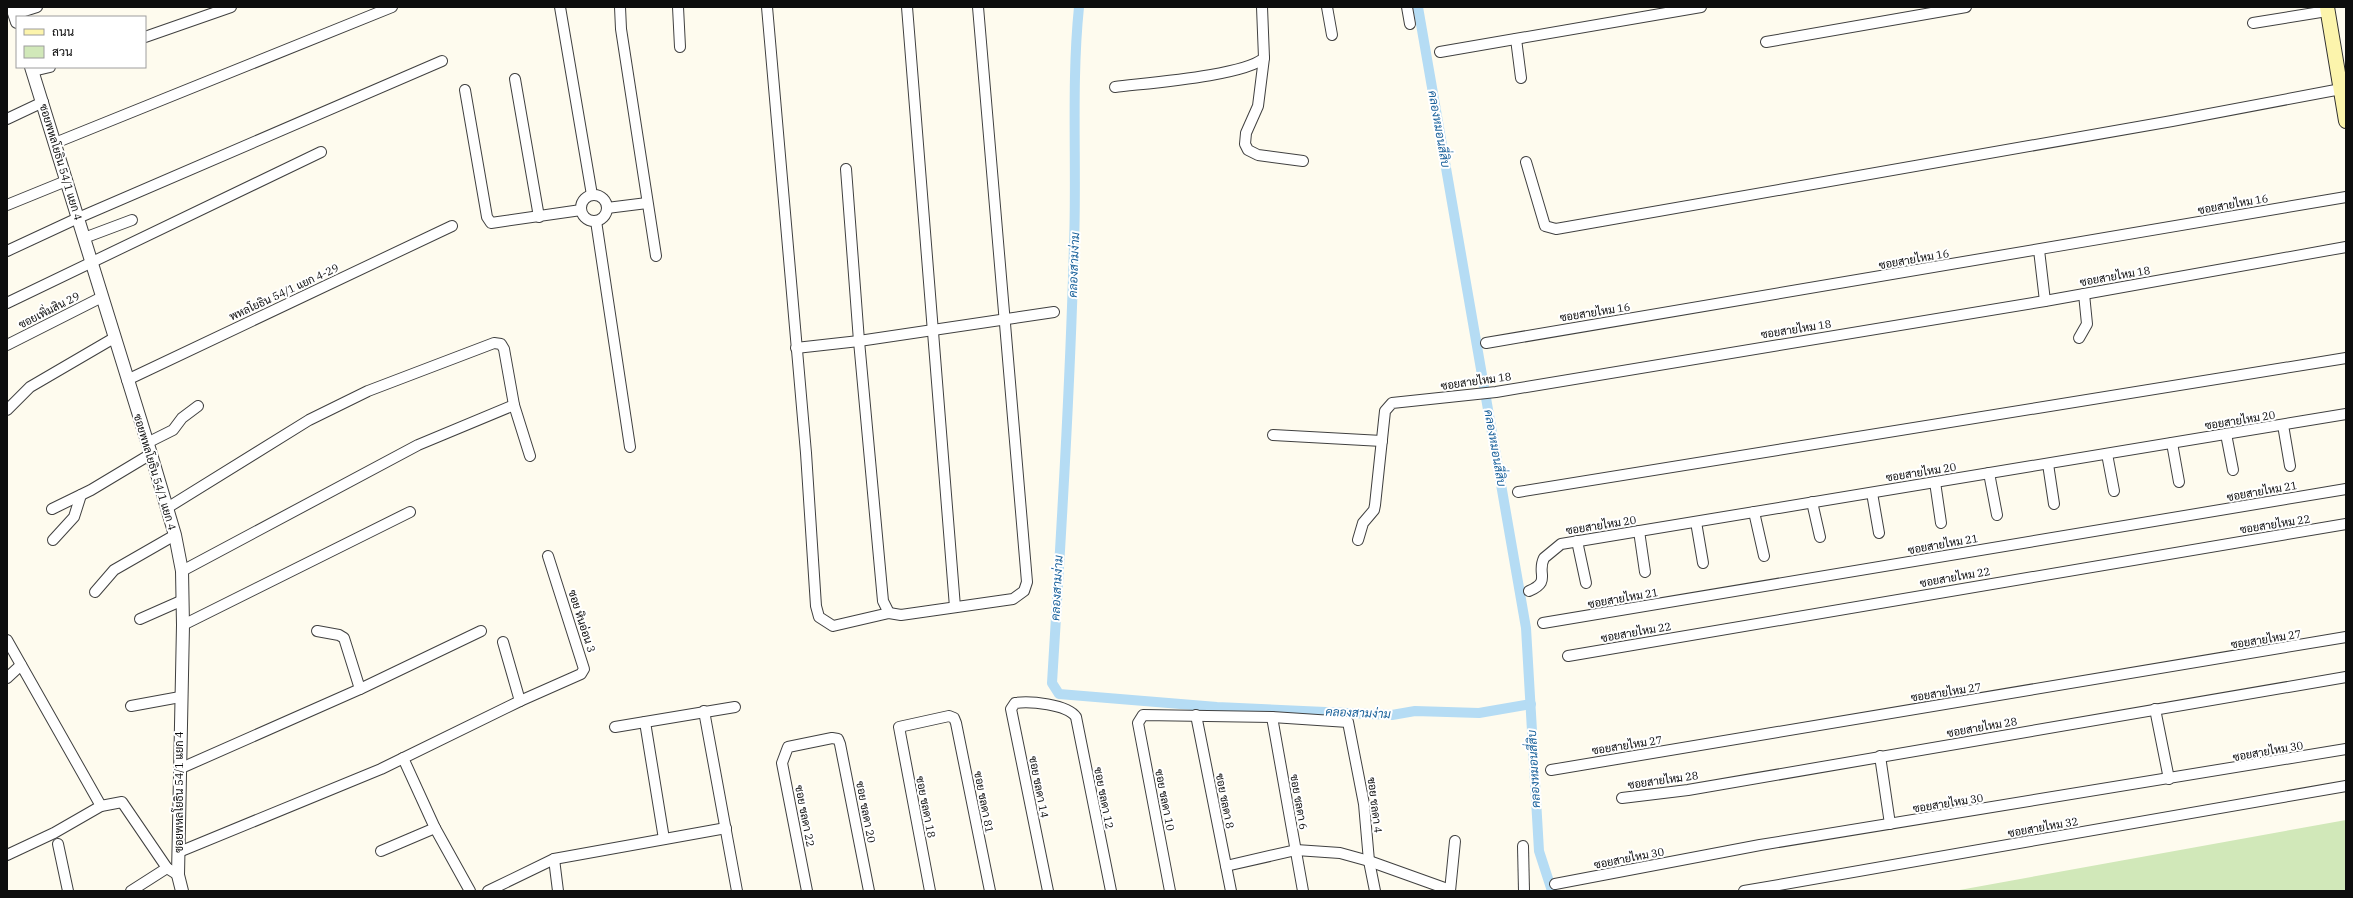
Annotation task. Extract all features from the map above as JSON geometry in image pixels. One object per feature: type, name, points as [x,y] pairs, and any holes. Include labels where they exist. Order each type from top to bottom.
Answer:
[{"type":"main road","points":[[2327,9],[2340,55],[2340,89],[2346,121]]},
{"type":"street","points":[[15,14],[37,7]]},
{"type":"street","points":[[146,37],[231,7]]},
{"type":"street","points":[[56,143],[392,7]]},
{"type":"street","points":[[560,7],[592,195]]},
{"type":"street","points":[[620,7],[621,29],[656,256]]},
{"type":"street","points":[[678,7],[680,47]]},
{"type":"street","points":[[767,7],[796,348],[814,588],[819,617],[833,626],[889,613],[900,615],[1013,599],[1024,591],[1026,582],[978,7]]},
{"type":"street","points":[[907,7],[955,607]]},
{"type":"street","points":[[1262,7],[1264,58],[1258,106],[1246,132],[1245,144],[1248,150],[1258,155],[1303,161]]},
{"type":"street","points":[[1327,7],[1332,35]]},
{"type":"street","points":[[1407,7],[1410,24]]},
{"type":"street","points":[[1440,52],[1701,7]]},
{"type":"street","points":[[1766,42],[1916,11],[1966,7]]},
{"type":"street","points":[[2253,23],[2327,9]]},
{"type":"street","points":[[1516,39],[1521,78]]},
{"type":"street","points":[[1116,87],[1206,76],[1257,64],[1264,58]]},
{"type":"street","points":[[7,251],[78,218],[442,61]]},
{"type":"street","name":"ซอยพหลโยธิน 54/1 แยก 4","points":[[32,69],[151,454],[175,535],[182,571],[183,625],[180,697],[178,852],[178,875],[182,891]]},
{"type":"street","points":[[515,79],[539,217]]},
{"type":"street","points":[[1526,162],[1545,226],[1556,229],[2164,123],[2340,89]]},
{"type":"street","points":[[465,90],[487,217],[491,223],[581,210]]},
{"type":"street","points":[[7,119],[43,102]]},
{"type":"street","points":[[7,303],[321,152]]},
{"type":"street","points":[[846,169],[859,341],[883,601],[889,613]]},
{"type":"street","points":[[7,205],[66,181]]},
{"type":"street","points":[[592,195],[604,200],[607,208],[604,217],[596,221],[588,220],[581,210],[582,202],[592,195]]},
{"type":"street","name":"ซอยสายไหม 16","points":[[1486,343],[2346,197]]},
{"type":"street","points":[[607,208],[647,203]]},
{"type":"street","points":[[84,238],[132,220]]},
{"type":"street","points":[[596,221],[630,447]]},
{"type":"street","name":"พหลโยธิน 54/1 แยก 4-29","points":[[127,380],[452,226]]},
{"type":"street","name":"ซอยสายไหม 18","points":[[1358,540],[1363,523],[1374,510],[1385,411],[1389,405],[1496,392],[2084,294],[2346,247]]},
{"type":"street","points":[[2039,250],[2045,300]]},
{"type":"street","points":[[2079,338],[2087,324],[2084,294]]},
{"type":"street","name":"ซอยเพิ่มสิน 29","points":[[7,345],[102,297]]},
{"type":"street","points":[[796,348],[859,341],[1054,312]]},
{"type":"street","points":[[7,410],[20,394],[30,387],[114,338]]},
{"type":"street","points":[[167,508],[309,420],[355,397],[439,362],[494,343],[501,344],[504,349],[514,405],[530,456]]},
{"type":"street","points":[[1518,492],[2346,358]]},
{"type":"street","points":[[182,571],[418,446],[514,405]]},
{"type":"street","points":[[147,442],[173,430],[182,418],[198,406]]},
{"type":"street","name":"ซอยสายไหม 20","points":[[1529,591],[1542,583],[1542,560],[1546,555],[1562,544],[2346,415]]},
{"type":"street","points":[[2283,425],[2290,466]]},
{"type":"street","points":[[2226,434],[2233,470]]},
{"type":"street","points":[[1273,436],[1382,441]]},
{"type":"street","points":[[2172,443],[2179,482]]},
{"type":"street","points":[[52,510],[81,495],[151,454]]},
{"type":"street","points":[[2107,454],[2114,491]]},
{"type":"street","points":[[2048,464],[2054,504]]},
{"type":"street","points":[[1989,473],[1997,515]]},
{"type":"street","points":[[1935,482],[1941,523]]},
{"type":"street","name":"ซอยสายไหม 21","points":[[1543,623],[2346,489]]},
{"type":"street","points":[[1872,493],[1879,533]]},
{"type":"street","points":[[53,540],[74,517],[81,495]]},
{"type":"street","points":[[1812,502],[1820,537]]},
{"type":"street","points":[[183,625],[410,512]]},
{"type":"street","points":[[1754,512],[1764,556]]},
{"type":"street","points":[[1696,522],[1703,563]]},
{"type":"street","name":"ซอยสายไหม 22","points":[[1568,656],[2346,524]]},
{"type":"street","points":[[1639,531],[1645,572]]},
{"type":"street","points":[[95,592],[114,570],[175,535]]},
{"type":"street","points":[[1578,541],[1586,583]]},
{"type":"street","name":"ซอย หินอ่อน 3","points":[[178,852],[403,758],[520,701],[581,674],[584,669],[548,556]]},
{"type":"street","points":[[140,619],[183,600]]},
{"type":"street","points":[[317,630],[339,635],[344,638],[360,689]]},
{"type":"street","points":[[179,769],[360,689],[481,631]]},
{"type":"street","name":"ซอยสายไหม 27","points":[[1551,770],[2346,638]]},
{"type":"street","points":[[7,640],[101,806]]},
{"type":"street","points":[[503,642],[520,701]]},
{"type":"street","points":[[7,678],[22,665]]},
{"type":"street","name":"ซอยสายไหม 28","points":[[1622,798],[1688,790],[2346,676]]},
{"type":"street","points":[[131,706],[180,697]]},
{"type":"street","name":"ซอย ชลดา 14","points":[[1048,891],[1011,708],[1015,703],[1030,703],[1066,708],[1072,712]]},
{"type":"street","points":[[615,727],[734,707]]},
{"type":"street","points":[[2156,709],[2169,779]]},
{"type":"street","points":[[704,711],[737,891]]},
{"type":"street","name":"ซอย ชลดา 12","points":[[1072,712],[1076,717],[1110,891]]},
{"type":"street","name":"ซอย ชลดา 10","points":[[1170,891],[1138,723],[1143,715],[1196,716]]},
{"type":"street","name":"ซอย ชลดา 18","points":[[930,891],[899,727],[949,716],[954,718]]},
{"type":"street","points":[[1196,716],[1272,717]]},
{"type":"street","name":"ซอย ชลดา 8","points":[[1196,716],[1231,891]]},
{"type":"street","name":"ซอย ชลดา 4","points":[[1272,717],[1348,722],[1364,804],[1369,861],[1375,891]]},
{"type":"street","name":"ซอย ชลดา 6","points":[[1272,717],[1303,891]]},
{"type":"street","name":"ซอย ชลดา 81","points":[[954,718],[990,891]]},
{"type":"street","points":[[645,722],[664,839]]},
{"type":"street","name":"ซอย ชลดา 22","points":[[808,891],[782,763],[788,747],[838,739]]},
{"type":"street","name":"ซอย ชลดา 20","points":[[838,739],[869,891]]},
{"type":"street","name":"ซอยสายไหม 30","points":[[1555,884],[1760,845],[2346,749]]},
{"type":"street","points":[[1880,756],[1890,824]]},
{"type":"street","points":[[403,758],[435,828],[470,891]]},
{"type":"street","name":"ซอยสายไหม 32","points":[[1744,891],[2346,786]]},
{"type":"street","points":[[7,855],[54,833],[101,806],[124,802],[167,868],[178,875]]},
{"type":"street","points":[[381,851],[435,828]]},
{"type":"street","points":[[488,891],[554,859],[726,828]]},
{"type":"street","points":[[1226,866],[1296,850],[1340,853],[1369,861],[1450,890],[1455,841]]},
{"type":"street","points":[[58,844],[68,891]]},
{"type":"street","points":[[1523,846],[1524,891]]},
{"type":"street","points":[[554,859],[558,891]]},
{"type":"street","points":[[131,891],[167,868]]},
{"type":"green space","points":[[2346,820],[2346,891],[1954,891]]},
{"type":"waterway","name":"คลองสามง่าม","points":[[1079,7],[1075,66],[1075,215],[1070,354],[1052,683],[1059,694],[1217,707],[1392,715],[1415,711],[1479,713],[1531,704]]},
{"type":"waterway","name":"คลองหมอนสี่สิบ","points":[[1418,7],[1526,628],[1539,851],[1552,891]]}]
